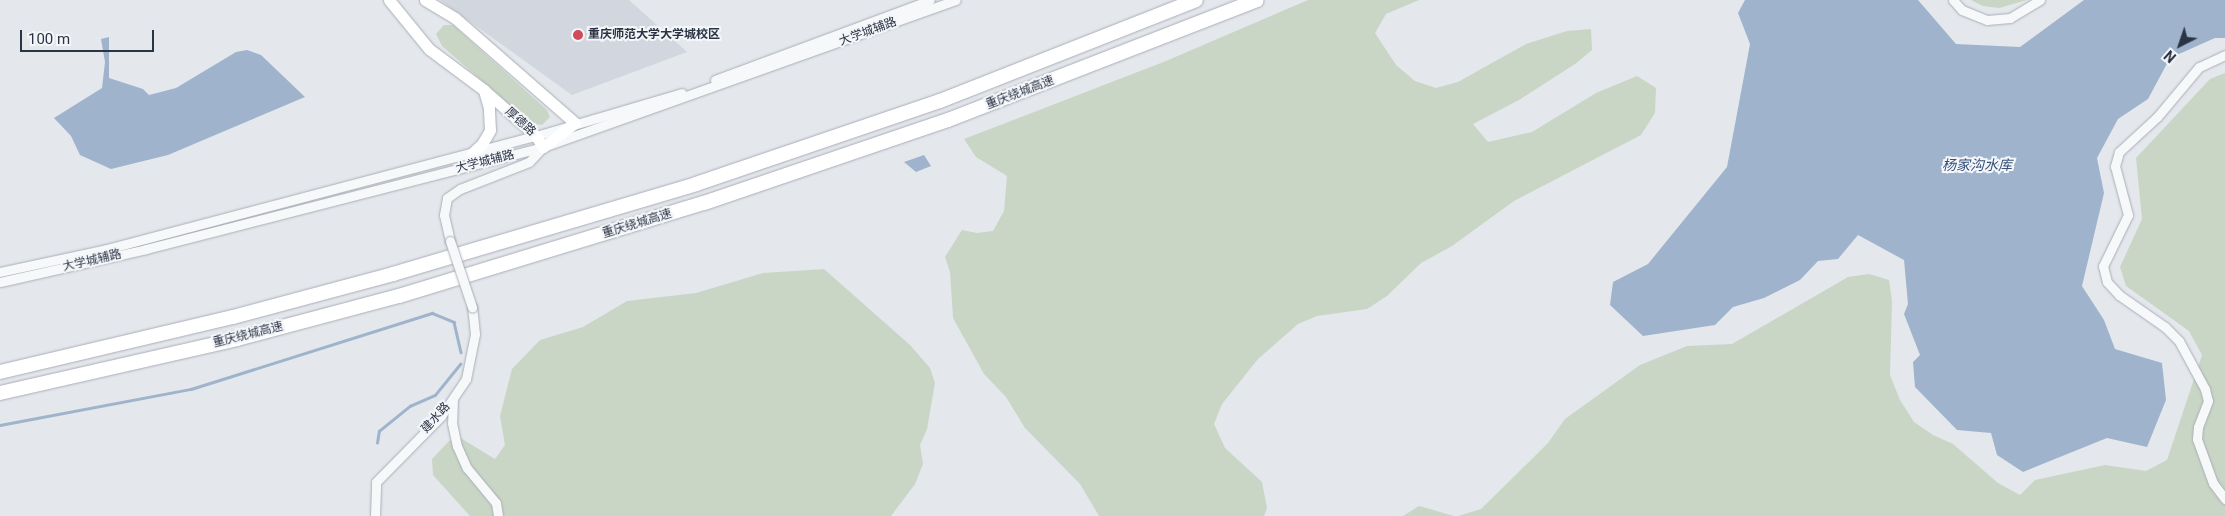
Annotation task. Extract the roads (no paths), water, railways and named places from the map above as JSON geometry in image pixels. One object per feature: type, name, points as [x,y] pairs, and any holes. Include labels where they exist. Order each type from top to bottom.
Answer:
[{"type":"highway","name":"重庆绕城高速","points":[[0,372],[233,317],[394,274],[696,184],[940,100],[1196,0]]},
{"type":"highway","name":"重庆绕城高速","points":[[0,393],[237,339],[390,298],[704,203],[948,120],[1257,0]]},
{"type":"main road","name":"厚德路","points":[[389,0],[430,49],[484,90],[536,136],[544,147],[575,123]]},
{"type":"main road","points":[[425,0],[455,18],[575,123]]},
{"type":"main road","points":[[472,153],[482,144],[490,130],[489,108],[484,90]]},
{"type":"street","name":"大学城辅路","points":[[0,272],[107,249],[536,136],[683,92],[930,0]]},
{"type":"street","name":"大学城辅路","points":[[0,282],[146,249],[544,147],[956,0]]},
{"type":"street","points":[[1953,0],[1962,10],[1987,20],[2010,18],[2040,0]]},
{"type":"street","points":[[2225,55],[2199,67],[2156,117],[2119,152],[2115,166],[2128,215],[2102,266],[2106,282],[2119,295],[2165,327],[2179,342],[2205,389],[2208,401],[2198,427],[2197,439],[2213,483],[2225,499]]},
{"type":"street","name":"建水路","points":[[375,516],[376,482],[454,399],[466,379],[472,356],[476,334],[472,307],[450,241],[444,215],[447,198],[460,189],[530,162],[544,147]]},
{"type":"street","points":[[454,399],[452,423],[457,446],[467,468],[496,503],[498,516]]},
{"type":"water","name":"杨家沟水库","points":[[1745,0],[1918,0],[1956,44],[2020,47],[2084,0],[2225,0],[2225,38],[2215,38],[2170,58],[2148,99],[2118,119],[2097,158],[2104,193],[2082,286],[2104,320],[2115,349],[2162,363],[2166,400],[2147,447],[2107,438],[2023,472],[1997,455],[1991,433],[1957,430],[1915,387],[1913,362],[1920,355],[1904,314],[1908,304],[1904,260],[1858,235],[1838,259],[1818,261],[1800,280],[1764,298],[1733,307],[1715,325],[1643,336],[1610,305],[1613,282],[1648,264],[1727,167],[1750,44],[1738,13]]},
{"type":"water","points":[[109,37],[109,78],[143,89],[149,95],[176,88],[236,52],[247,50],[261,55],[305,97],[168,155],[111,169],[80,155],[71,136],[54,118],[102,88],[105,62],[101,39]]},
{"type":"water","points":[[924,155],[931,166],[916,172],[904,162]]},
{"type":"waterway","points":[[0,425],[191,389],[432,313],[454,322],[461,352]]},
{"type":"waterway","points":[[377,443],[379,431],[410,406],[435,395],[460,364]]},
{"type":"place","name":"重庆师范大学大学城校区","points":[[578,35]]}]
